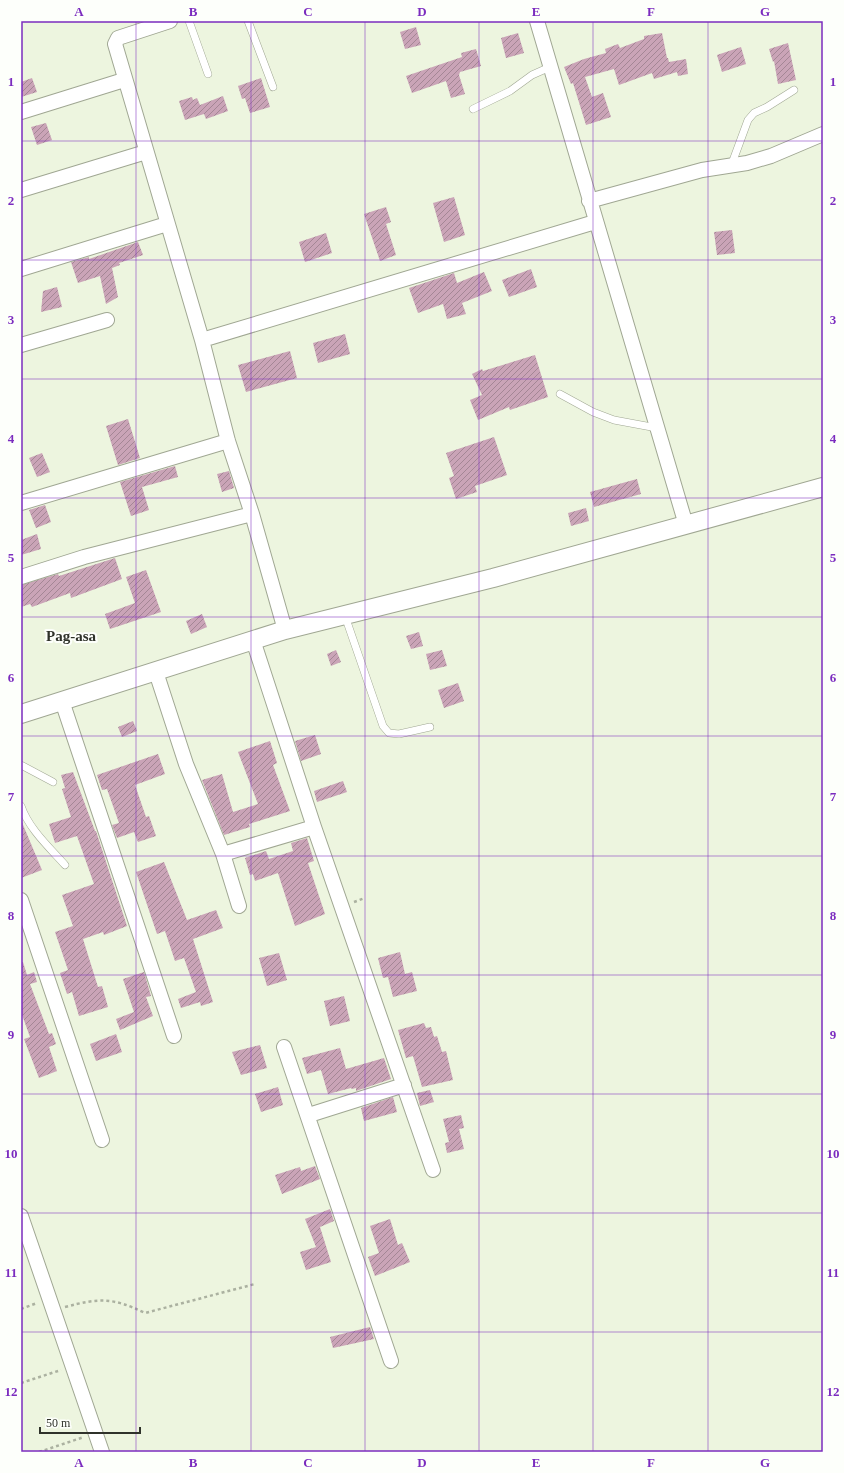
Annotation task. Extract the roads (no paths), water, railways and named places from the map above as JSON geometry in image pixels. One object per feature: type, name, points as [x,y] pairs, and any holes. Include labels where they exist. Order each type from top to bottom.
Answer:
[{"type":"street","points":[[170,21],[116,40],[115,44],[124,80],[202,340],[228,441],[252,514],[285,630]]},
{"type":"street","points":[[537,21],[686,525]]},
{"type":"street","points":[[21,112],[124,80]]},
{"type":"street","points":[[589,200],[702,170],[730,166],[771,156],[823,134]]},
{"type":"street","points":[[21,190],[146,152]]},
{"type":"street","points":[[202,340],[596,222]]},
{"type":"street","points":[[21,269],[167,224]]},
{"type":"street","points":[[21,345],[107,320]]},
{"type":"street","points":[[21,502],[228,441]]},
{"type":"street","points":[[21,714],[285,630],[493,578],[823,486]]},
{"type":"street","points":[[21,577],[84,557],[252,514]]},
{"type":"street","points":[[253,640],[314,827],[433,1170]]},
{"type":"street","points":[[156,672],[186,764],[223,854],[239,906]]},
{"type":"street","points":[[62,701],[174,1036]]},
{"type":"street","points":[[223,854],[314,827]]},
{"type":"street","points":[[21,900],[102,1140]]},
{"type":"street","points":[[284,1046],[309,1115],[391,1361]]},
{"type":"street","points":[[309,1115],[404,1085]]},
{"type":"street","points":[[21,1216],[102,1452]]},
{"type":"lane","points":[[189,21],[208,74]]},
{"type":"lane","points":[[248,21],[273,87]]},
{"type":"lane","points":[[473,109],[510,91],[532,75],[550,67]]},
{"type":"lane","points":[[730,166],[748,120],[754,113],[767,107],[794,90]]},
{"type":"lane","points":[[560,394],[593,412],[614,420],[657,428]]},
{"type":"lane","points":[[345,615],[383,726],[389,733],[399,734],[430,727]]},
{"type":"lane","points":[[21,765],[53,782]]},
{"type":"lane","points":[[21,806],[37,834],[65,865]]},
{"type":"district","name":"Pag-asa","points":[[71,636]]}]
